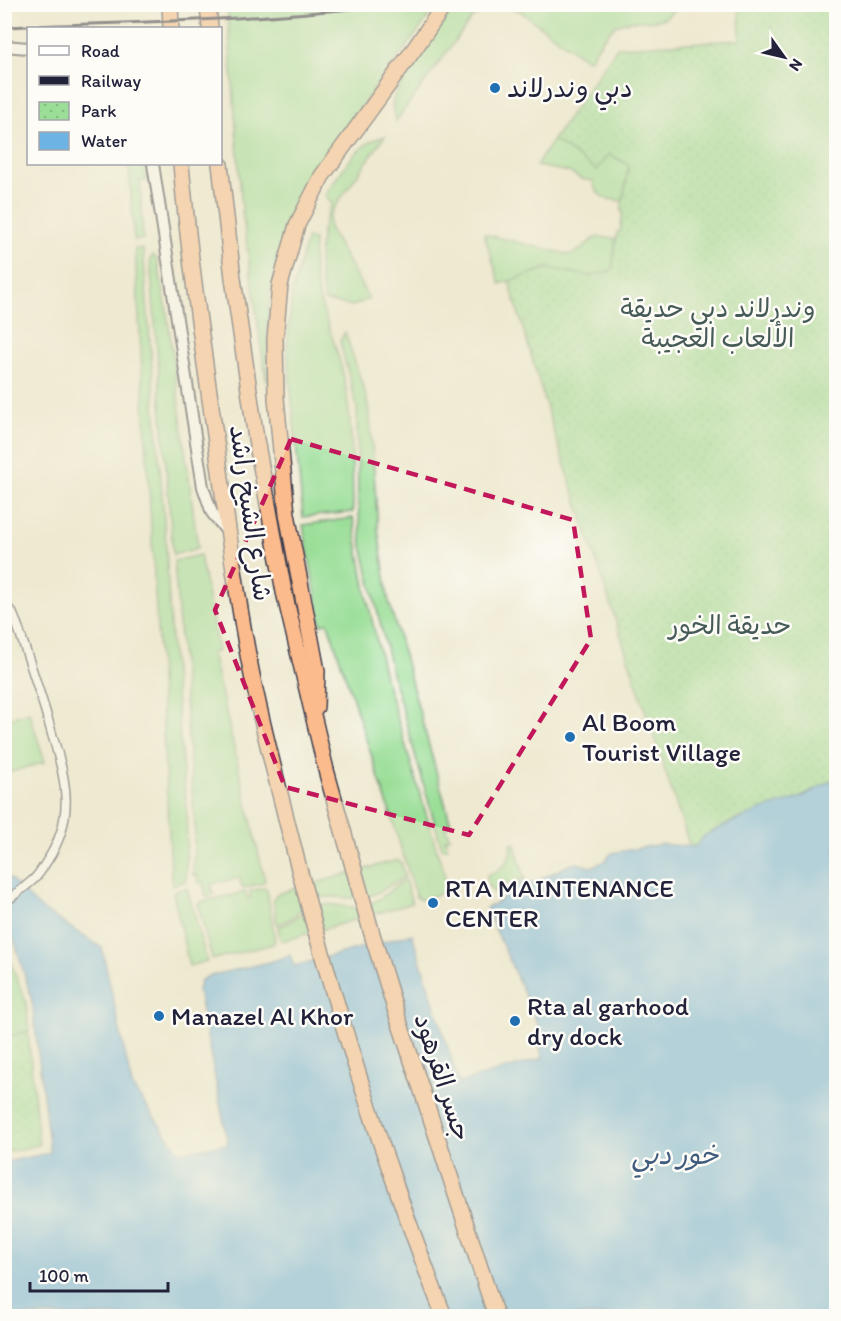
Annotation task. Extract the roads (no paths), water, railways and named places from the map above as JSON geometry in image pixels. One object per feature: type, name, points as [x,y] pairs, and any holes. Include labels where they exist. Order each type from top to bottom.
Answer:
[{"type":"highway","points":[[170,4],[171,27]]},
{"type":"highway","points":[[208,4],[210,27]]},
{"type":"highway","points":[[314,719],[317,671],[287,514],[276,398],[275,339],[280,285],[297,225],[322,176],[415,48],[444,4]]},
{"type":"highway","name":"شارع الشيخ راشد","points":[[181,165],[188,243],[249,660],[298,865],[330,980],[362,1084],[430,1279]]},
{"type":"highway","name":"شارع الشيخ راشد","points":[[220,165],[233,278],[256,439],[284,592],[348,851]]},
{"type":"highway","name":"جسر القرهود","points":[[348,851],[397,1015],[496,1317]]},
{"type":"highway","points":[[430,1279],[434,1317]]},
{"type":"highway","points":[[430,1279],[444,1317]]},
{"type":"street","points":[[4,46],[27,48]]},
{"type":"street","points":[[153,165],[203,487],[212,513],[229,534]]},
{"type":"street","points":[[4,605],[12,612],[45,706],[66,785],[66,814],[61,834],[52,853],[35,878],[4,903]]},
{"type":"water","name":"خور دبي","points":[[836,778],[836,1316],[5,1316],[5,1162],[50,1153],[32,1001],[15,942],[5,929],[4,873],[40,908],[102,948],[132,1086],[179,1152],[228,1144],[198,991],[200,981],[208,976],[270,962],[290,955],[294,966],[412,934],[459,1083],[543,1058],[537,1038],[542,1034],[486,908],[525,880],[528,885],[571,864],[577,863],[591,867],[603,862],[612,853],[661,844],[695,847],[704,836],[721,827],[763,809],[800,798]]},
{"type":"railway","points":[[4,27],[246,17],[391,4]]},
{"type":"place","name":"دبي وندرلاند","points":[[495,88]]},
{"type":"place","name":"Al Boom Tourist Village","points":[[570,737]]},
{"type":"place","name":"RTA MAINTENANCE CENTER","points":[[433,903]]},
{"type":"place","name":"Manazel Al Khor","points":[[159,1016]]},
{"type":"place","name":"Rta al garhood dry dock","points":[[515,1021]]},
{"type":"park label","name":"وندرلاند دبي حديقة الألعاب العجيبة","points":[[718,323]]},
{"type":"park label","name":"حديقة الخور","points":[[730,625]]}]
